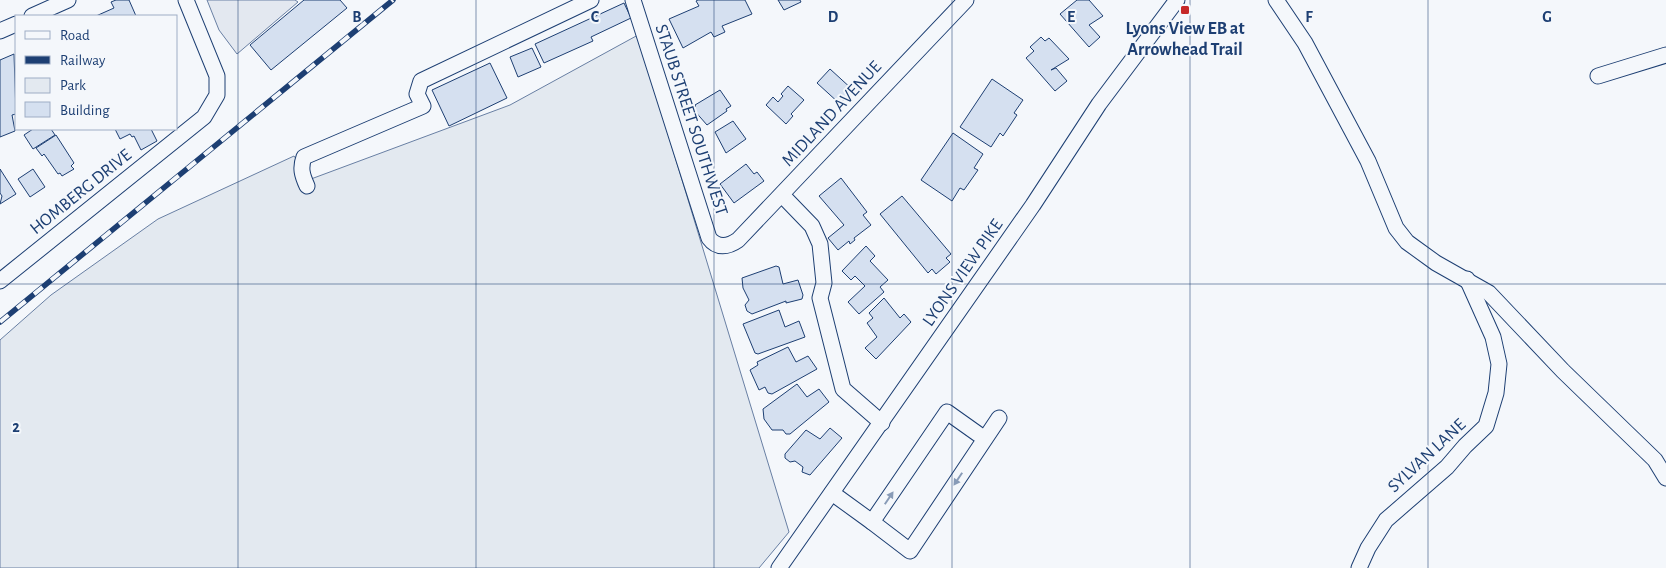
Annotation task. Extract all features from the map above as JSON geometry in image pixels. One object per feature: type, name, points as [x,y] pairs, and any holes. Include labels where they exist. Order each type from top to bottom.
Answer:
[{"type":"street","points":[[34,15],[68,0]]},
{"type":"street","name":"HOMBERG DRIVE","points":[[0,281],[204,117],[217,95],[217,76],[186,0]]},
{"type":"street","points":[[308,186],[302,175],[301,166],[304,157],[423,106],[417,94],[421,81],[591,0]]},
{"type":"street","name":"STAUB STREET SOUTHWEST","points":[[633,0],[709,238],[713,244],[721,246]]},
{"type":"street","name":"MIDLAND AVENUE","points":[[721,246],[730,245],[738,240],[782,195],[951,6],[966,0]]},
{"type":"street","name":"LYONS VIEW PIKE","points":[[778,568],[1033,205],[1099,104],[1177,0]]},
{"type":"street","points":[[1276,0],[1305,43],[1368,161],[1396,228],[1407,242],[1420,252],[1489,293],[1563,371],[1655,460],[1666,478]]},
{"type":"street","points":[[0,31],[15,24]]},
{"type":"street","points":[[1598,76],[1666,55]]},
{"type":"street","points":[[782,195],[812,226],[820,244],[824,283],[820,298],[843,389],[882,422]]},
{"type":"street","name":"SYLVAN LANE","points":[[1359,568],[1368,548],[1386,520],[1447,467],[1486,426],[1496,392],[1499,364],[1493,337],[1467,279]]},
{"type":"street","points":[[872,522],[947,412],[985,439]]},
{"type":"street","points":[[832,493],[910,551],[999,418]]},
{"type":"green space","points":[[638,35],[789,532],[759,568],[0,568],[0,340],[51,295],[158,219],[294,156],[311,179],[510,105]]},
{"type":"shaded area","points":[[207,0],[295,0],[298,2],[237,54],[219,30]]},
{"type":"building","points":[[129,0],[136,15],[98,15],[114,8],[111,2]]},
{"type":"building","points":[[304,0],[340,0],[347,8],[271,70],[250,45]]},
{"type":"building","points":[[698,0],[745,0],[752,14],[722,26],[725,32],[714,37],[711,32],[683,48],[669,19],[699,6],[696,1]]},
{"type":"building","points":[[778,0],[800,0],[801,2],[784,10]]},
{"type":"building","points":[[1077,0],[1089,0],[1103,16],[1089,25],[1100,37],[1089,47],[1060,14]]},
{"type":"building","points":[[624,3],[631,18],[591,37],[593,41],[544,63],[535,44]]},
{"type":"building","points":[[1041,37],[1045,41],[1049,38],[1069,59],[1051,70],[1056,68],[1067,81],[1055,91],[1026,58],[1034,51],[1030,47]]},
{"type":"building","points":[[532,48],[541,67],[518,77],[510,57]]},
{"type":"building","points":[[14,54],[15,114],[12,115],[15,131],[0,137],[0,60]]},
{"type":"building","points":[[490,63],[507,98],[449,126],[432,90]]},
{"type":"building","points":[[830,69],[853,90],[840,104],[817,83]]},
{"type":"building","points":[[992,79],[1023,100],[1014,113],[1017,115],[1003,136],[1000,133],[991,147],[960,127]]},
{"type":"building","points":[[788,86],[804,100],[791,114],[793,116],[786,124],[766,105],[773,97],[778,102],[783,96],[781,94]]},
{"type":"building","points":[[720,90],[731,106],[707,125],[693,109],[695,105]]},
{"type":"building","points":[[733,121],[746,139],[726,153],[715,132]]},
{"type":"building","points":[[32,130],[52,130],[55,135],[33,149],[24,135]]},
{"type":"building","points":[[116,130],[152,130],[157,141],[141,150],[134,136],[132,137],[130,134],[120,139]]},
{"type":"building","points":[[953,133],[983,154],[974,168],[978,170],[964,190],[960,188],[952,201],[921,180]]},
{"type":"building","points":[[56,135],[74,163],[71,166],[74,169],[62,176],[60,173],[58,174],[44,154],[42,156],[36,148]]},
{"type":"building","points":[[746,164],[754,174],[757,172],[764,181],[734,203],[720,184]]},
{"type":"building","points":[[0,169],[16,194],[0,204],[2,196],[0,193]]},
{"type":"building","points":[[33,169],[45,187],[30,197],[18,179]]},
{"type":"building","points":[[841,178],[867,212],[863,215],[871,225],[854,238],[855,240],[850,244],[849,241],[838,250],[828,238],[844,225],[819,196]]},
{"type":"building","points":[[902,196],[951,254],[946,258],[950,262],[936,274],[932,269],[928,273],[880,214]]},
{"type":"building","points":[[866,246],[875,256],[870,261],[888,280],[880,287],[884,292],[859,314],[848,302],[865,286],[855,276],[851,280],[842,271]]},
{"type":"building","points":[[776,266],[779,267],[783,284],[798,280],[803,295],[802,299],[786,303],[786,301],[752,314],[747,311],[745,305],[749,300],[743,288],[742,278]]},
{"type":"building","points":[[884,298],[900,318],[904,314],[911,322],[876,359],[865,348],[877,337],[867,323],[873,318],[869,313]]},
{"type":"building","points":[[779,310],[785,327],[799,321],[805,337],[758,354],[755,353],[743,324]]},
{"type":"building","points":[[788,347],[796,362],[808,356],[817,369],[772,394],[768,393],[765,387],[759,390],[750,370],[758,365],[757,362]]},
{"type":"building","points":[[797,384],[807,397],[819,389],[829,402],[790,434],[786,434],[783,430],[772,430],[764,419],[763,409]]},
{"type":"building","points":[[830,428],[842,438],[810,475],[802,472],[803,467],[795,461],[790,462],[785,458],[785,454],[806,430],[820,439]]},
{"type":"railway","points":[[0,322],[393,0]]},
{"type":"place","name":"Lyons View EB at Arrowhead Trail","points":[[1185,10]]}]
